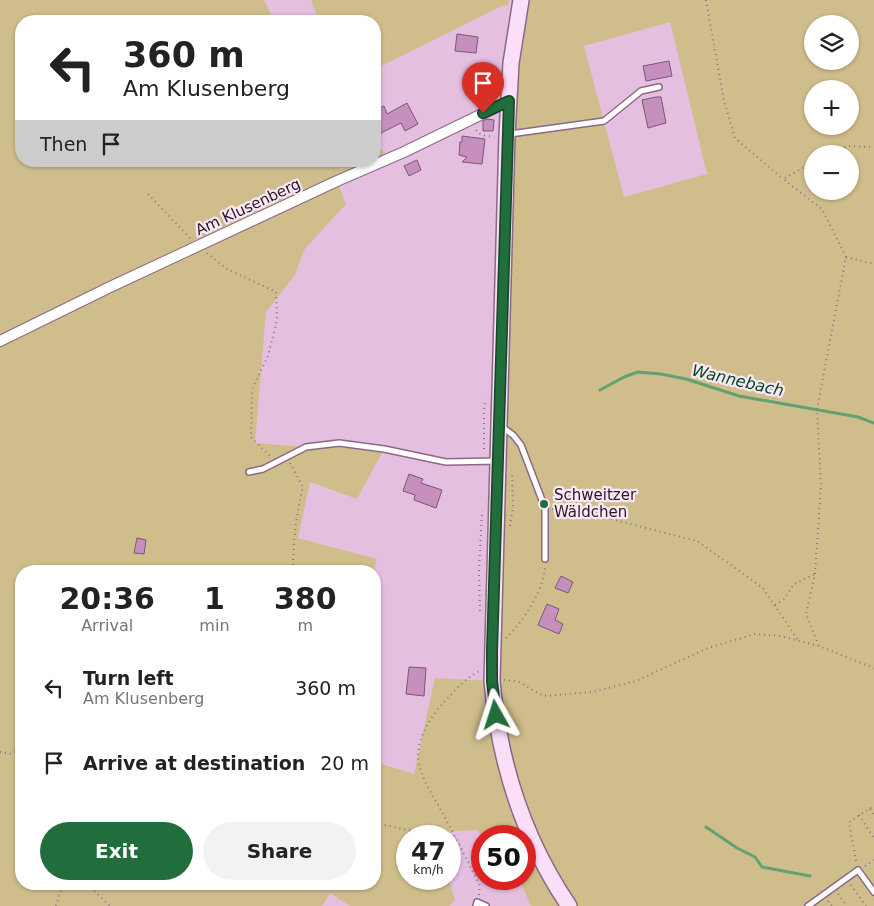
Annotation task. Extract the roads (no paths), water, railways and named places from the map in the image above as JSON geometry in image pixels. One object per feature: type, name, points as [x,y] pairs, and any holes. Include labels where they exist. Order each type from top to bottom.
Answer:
[{"type":"main road","points":[[521,0],[511,62],[507,137],[492,658],[497,728],[516,804],[544,867],[568,906]]},
{"type":"street","name":"Am Klusenberg","points":[[381,162],[509,101]]},
{"type":"street","name":"Am Klusenberg","points":[[0,341],[101,291],[370,167]]},
{"type":"lane","points":[[507,137],[604,121],[641,91],[659,87]]},
{"type":"lane","points":[[498,425],[513,435],[521,446],[545,508],[545,560]]},
{"type":"lane","points":[[249,472],[263,468],[306,447],[339,443],[384,448],[446,462],[497,461]]},
{"type":"lane","points":[[808,906],[858,870],[874,892]]},
{"type":"lane","points":[[477,904],[486,906]]},
{"type":"waterway","name":"Wannebach","points":[[600,390],[638,372],[661,374],[686,379],[739,396],[858,417],[874,423]]},
{"type":"waterway","points":[[706,827],[737,848],[755,857],[762,867],[810,876]]},
{"type":"place","name":"Schweitzer Wäldchen","points":[[544,504]]}]
